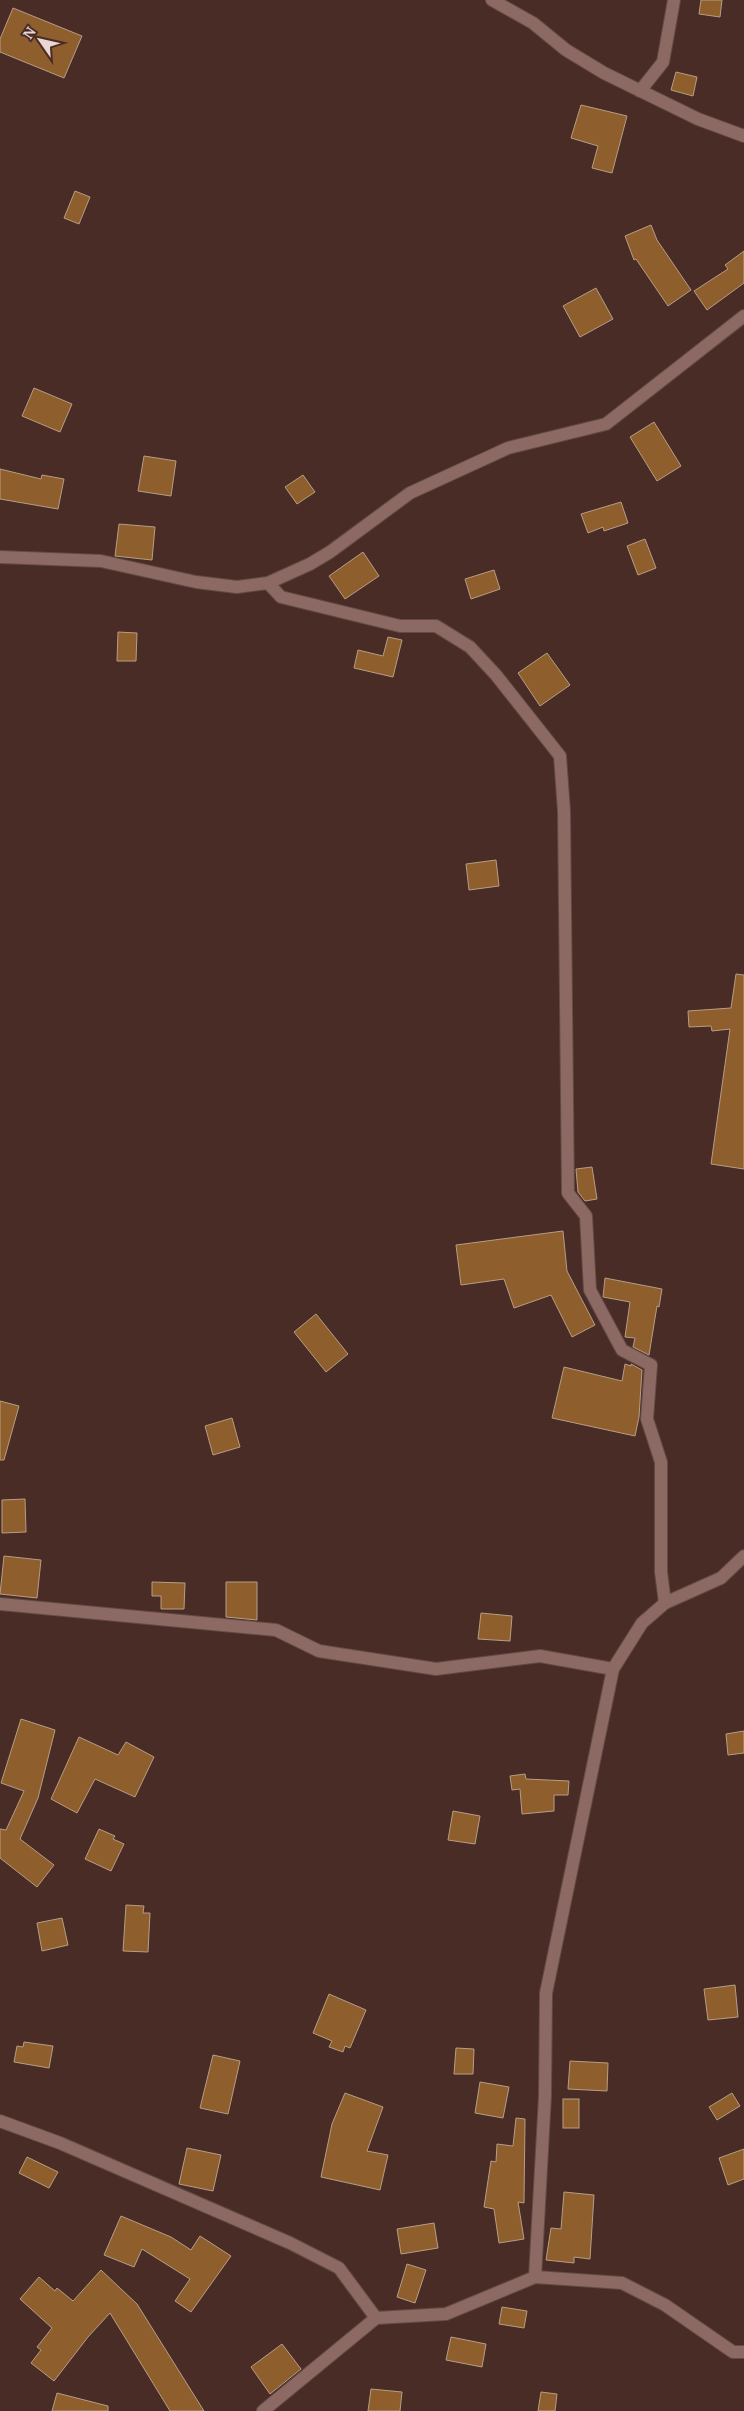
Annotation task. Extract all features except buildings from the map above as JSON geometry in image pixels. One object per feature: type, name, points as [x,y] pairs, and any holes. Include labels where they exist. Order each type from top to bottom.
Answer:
[{"type":"street","points":[[492,0],[533,23],[566,50],[596,68],[698,119],[744,136]]},
{"type":"street","points":[[640,91],[663,62],[674,0]]},
{"type":"street","points":[[0,557],[101,561],[196,582],[237,587],[268,583],[310,564],[330,552],[410,493],[508,448],[606,424],[744,316]]},
{"type":"street","points":[[268,583],[281,597],[400,626],[436,626],[470,647],[496,675],[560,756],[564,811],[568,1193],[586,1216],[590,1290],[622,1350],[651,1365],[647,1419],[661,1462],[661,1572],[665,1603]]},
{"type":"street","points":[[535,2277],[545,2096],[546,1993],[613,1669],[642,1623],[665,1603],[721,1578],[744,1556]]},
{"type":"street","points":[[0,1604],[276,1630],[319,1651],[436,1669],[540,1656],[613,1669]]},
{"type":"street","points":[[0,2121],[60,2143],[290,2243],[339,2268],[376,2318]]},
{"type":"street","points":[[263,2411],[376,2318],[446,2314],[535,2277],[622,2283],[665,2305],[733,2352],[744,2352]]}]
